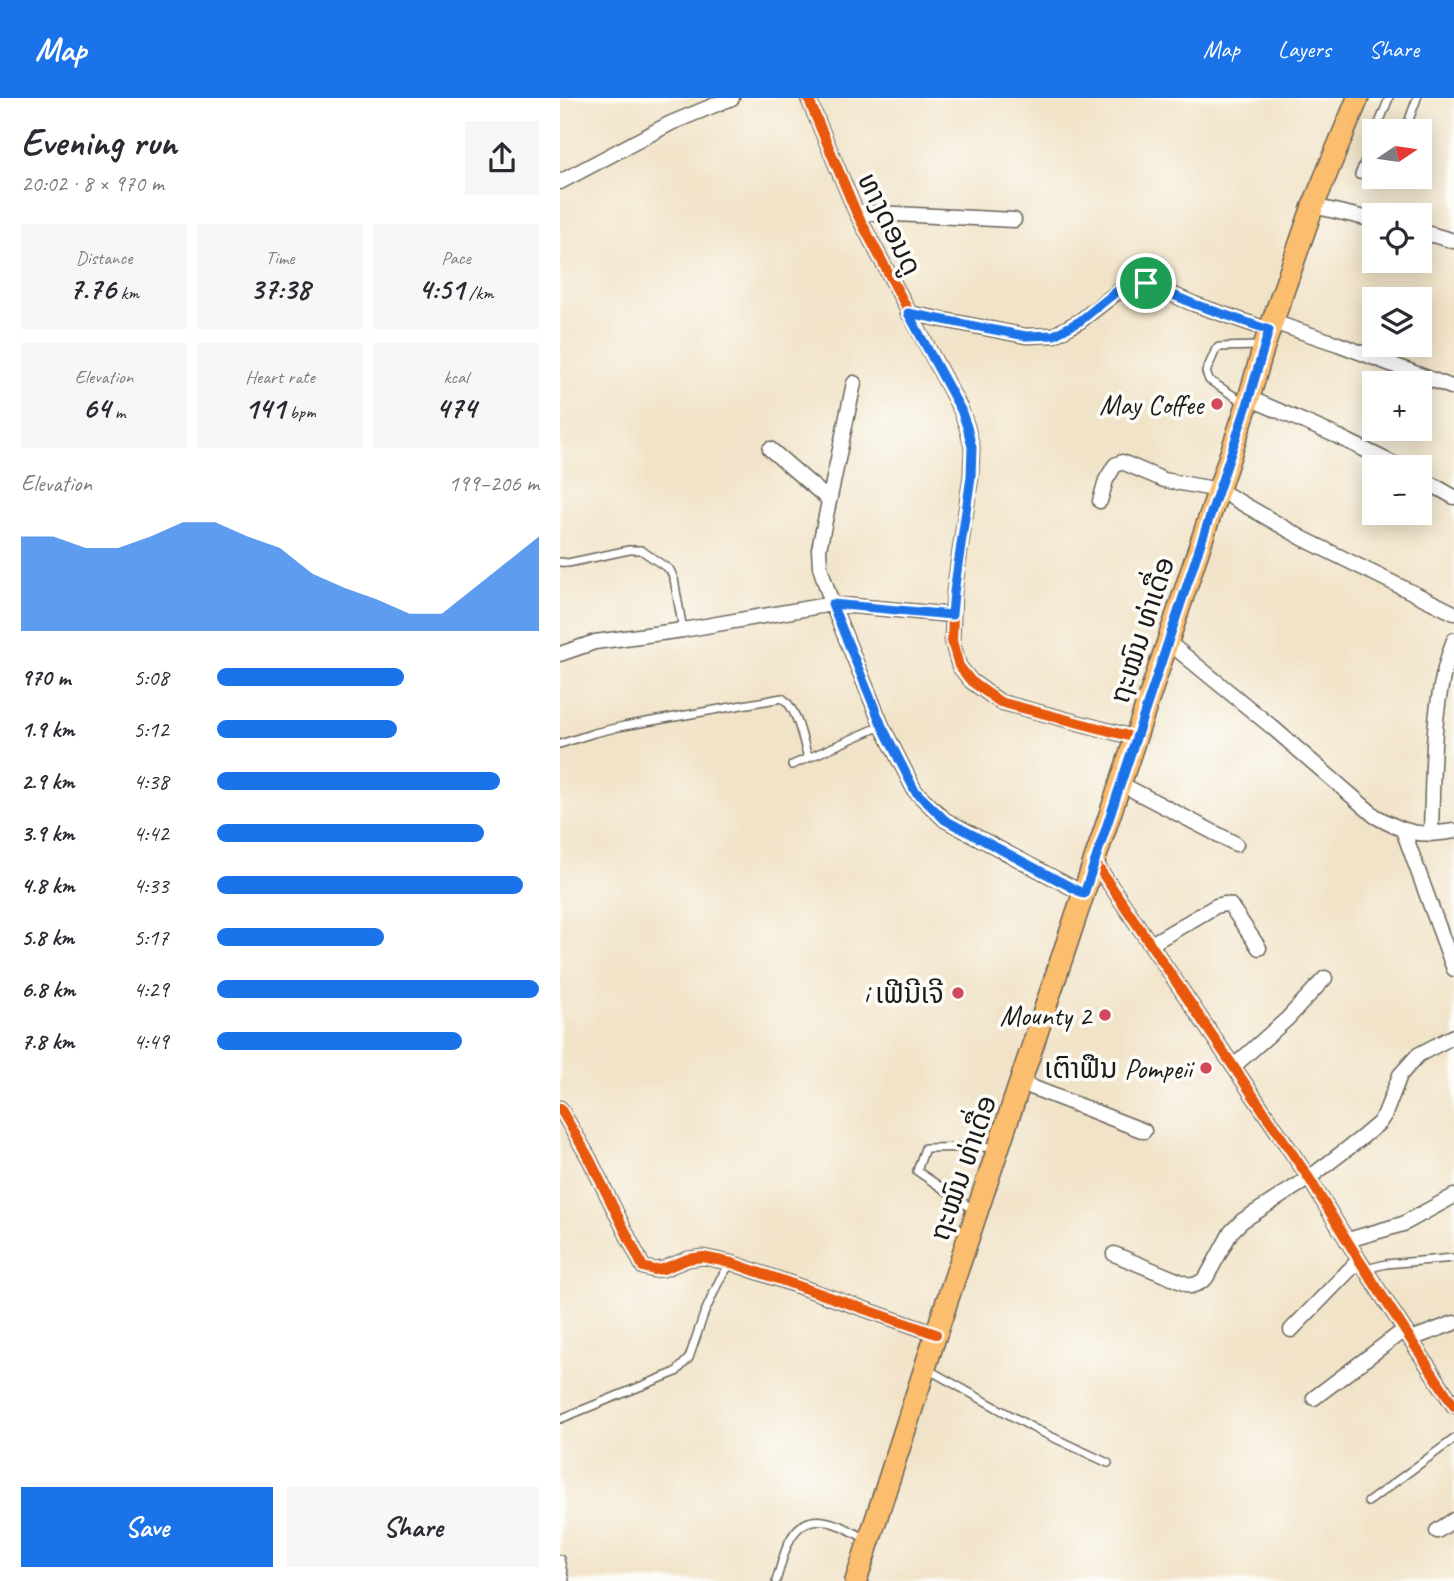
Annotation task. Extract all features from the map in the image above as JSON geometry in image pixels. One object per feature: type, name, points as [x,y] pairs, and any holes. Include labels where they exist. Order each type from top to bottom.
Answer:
[{"type":"main road","name":"ຖະໝົນ ທ່າເດື່ອ","points":[[856,1581],[1219,490],[1269,332],[1313,206],[1358,98]]},
{"type":"street","points":[[560,182],[671,123],[732,98]]},
{"type":"street","name":"ທາງດອນດູ","points":[[808,98],[856,212],[961,410],[967,427],[972,447],[971,477],[952,615],[952,640],[959,666],[971,681],[1000,702],[1136,738]]},
{"type":"street","points":[[1313,206],[1362,217]]},
{"type":"street","points":[[856,212],[1014,220]]},
{"type":"street","points":[[1432,235],[1454,241]]},
{"type":"street","points":[[908,313],[1026,336],[1054,335],[1080,321],[1121,288],[1139,282],[1269,332],[1338,344],[1454,388]]},
{"type":"street","points":[[854,383],[819,549],[820,567],[832,604],[882,726],[915,791],[945,820],[1084,894]]},
{"type":"street","points":[[1248,402],[1337,436],[1376,455]]},
{"type":"street","points":[[770,449],[829,500]]},
{"type":"street","points":[[1100,501],[1106,480],[1115,464],[1122,462],[1164,480],[1219,490],[1304,539],[1454,612]]},
{"type":"street","points":[[1432,484],[1454,497]]},
{"type":"street","points":[[560,654],[595,642],[832,604],[952,615]]},
{"type":"street","points":[[1431,834],[1436,709],[1454,640]]},
{"type":"street","points":[[1168,642],[1375,816],[1403,830],[1423,835],[1454,831]]},
{"type":"street","points":[[1121,784],[1236,844]]},
{"type":"street","points":[[1403,830],[1454,970]]},
{"type":"street","points":[[1094,861],[1308,1178],[1454,1406]]},
{"type":"street","points":[[1151,944],[1224,904],[1230,905],[1259,948]]},
{"type":"street","points":[[1234,1066],[1287,1019],[1325,978]]},
{"type":"street","points":[[1114,1254],[1191,1286],[1199,1283],[1206,1278],[1231,1232],[1242,1221],[1339,1156],[1379,1123],[1400,1075],[1418,1055],[1454,1036]]},
{"type":"street","points":[[1021,1083],[1144,1131]]},
{"type":"street","points":[[560,1108],[589,1158],[643,1267],[663,1269],[688,1259],[703,1257],[732,1263],[936,1334]]},
{"type":"street","points":[[1348,1240],[1403,1224],[1454,1196]]},
{"type":"street","points":[[1291,1330],[1362,1265]]},
{"type":"street","points":[[1314,1398],[1408,1334],[1454,1322]]},
{"type":"street","points":[[1437,1531],[1454,1520]]},
{"type":"lane","points":[[1381,119],[1389,98]]},
{"type":"lane","points":[[1409,119],[1417,98]]},
{"type":"lane","points":[[1359,175],[1362,168]]},
{"type":"lane","points":[[1248,402],[1209,380],[1206,372],[1219,347],[1269,332]]},
{"type":"lane","points":[[560,562],[568,563],[629,550],[641,550],[670,570],[683,630]]},
{"type":"lane","points":[[560,744],[624,726],[782,698],[793,712],[808,758]]},
{"type":"lane","points":[[792,765],[882,726]]},
{"type":"lane","points":[[977,1213],[917,1171],[925,1147],[999,1147]]},
{"type":"lane","points":[[1362,1265],[1454,1258]]},
{"type":"lane","points":[[560,1419],[676,1372],[689,1358],[704,1314],[720,1279],[732,1263]]},
{"type":"lane","points":[[925,1368],[1035,1429],[1108,1463]]},
{"type":"lane","points":[[1368,1502],[1454,1439]]},
{"type":"lane","points":[[776,1581],[788,1543],[797,1528],[809,1521],[823,1520],[869,1540]]},
{"type":"lane","points":[[560,1559],[565,1581]]},
{"type":"cycle path","points":[[808,98],[856,212],[961,410],[967,427],[972,447],[971,476],[954,592],[952,641],[959,666],[971,681],[1000,702],[1136,738]]},
{"type":"cycle path","points":[[1094,861],[1309,1178],[1454,1406]]},
{"type":"cycle path","points":[[560,1108],[589,1158],[643,1267],[663,1269],[688,1259],[703,1257],[732,1263],[936,1334]]},
{"type":"place","name":"May Coffee","points":[[1217,404]]},
{"type":"place","name":"i ເຟີນີເຈີ","points":[[958,993]]},
{"type":"place","name":"Mounty 2","points":[[1105,1015]]},
{"type":"place","name":"ເຕົາຟືນ Pompeii","points":[[1206,1068]]},
{"type":"route","points":[[1146,283],[1194,304],[1269,330],[1247,405],[1084,894],[945,820],[915,791],[882,726],[832,604],[952,615],[971,477],[972,447],[961,410],[908,313],[1041,337],[1054,335],[1080,321],[1128,284],[1146,283]]}]
